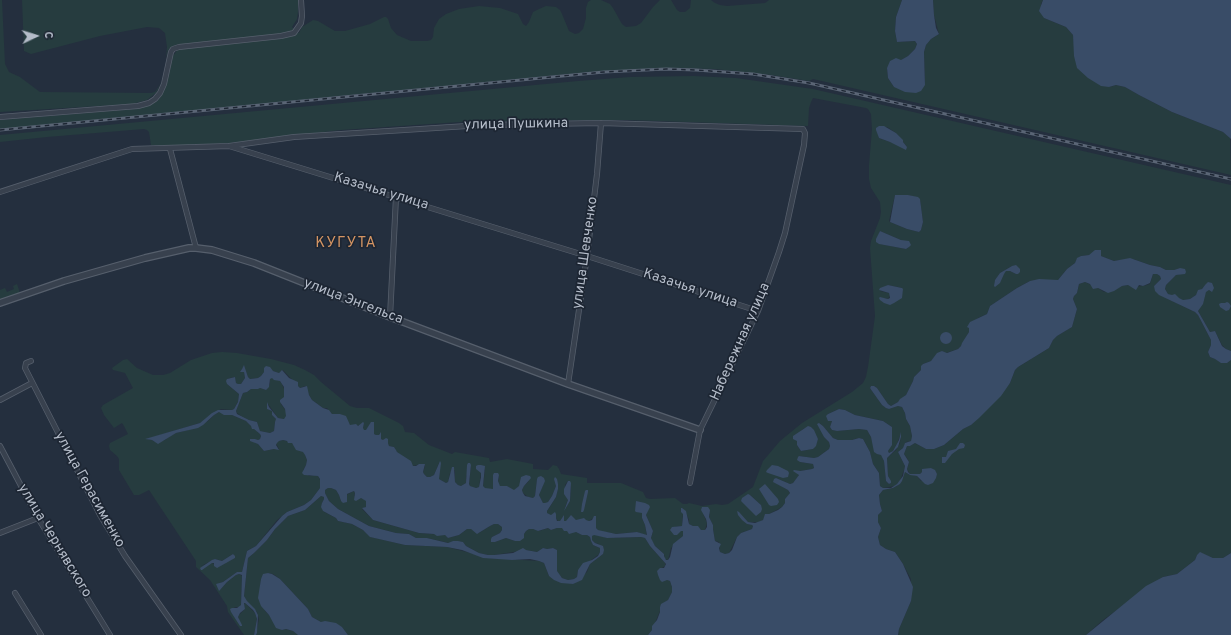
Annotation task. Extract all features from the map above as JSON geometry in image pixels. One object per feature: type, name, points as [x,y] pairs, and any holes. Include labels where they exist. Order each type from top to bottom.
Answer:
[{"type":"street","points":[[0,117],[138,106],[148,103],[155,99],[160,93],[164,84],[173,49],[179,47],[281,36],[294,33],[302,16],[301,0]]},
{"type":"street","name":"улица Пушкина","points":[[229,146],[294,137],[483,124],[601,123],[805,130]]},
{"type":"street","name":"улица Шевченко","points":[[568,384],[587,256],[597,174],[601,123]]},
{"type":"street","name":"Набережная улица","points":[[690,483],[700,430],[758,311],[785,233],[804,145],[805,130]]},
{"type":"street","name":"Казачья улица","points":[[0,192],[132,149],[229,146],[587,256],[758,311]]},
{"type":"street","points":[[170,149],[196,248]]},
{"type":"street","points":[[390,317],[396,197]]},
{"type":"street","name":"улица Энгельса","points":[[0,303],[64,281],[145,258],[189,248],[212,250],[254,263],[390,317],[568,384],[700,430]]},
{"type":"street","name":"улица Герасименко","points":[[31,361],[25,366],[32,383],[100,516],[125,556],[181,635]]},
{"type":"street","points":[[0,400],[32,383]]},
{"type":"street","name":"улица Чернявского","points":[[0,446],[38,518],[110,635]]},
{"type":"street","points":[[0,533],[38,518]]},
{"type":"street","points":[[15,593],[41,635]]},
{"type":"green space","points":[[0,0],[2,0],[5,64],[9,72],[20,77],[40,92],[151,93],[155,92],[161,83],[156,93],[147,100],[132,104],[0,112]]},
{"type":"green space","points":[[22,0],[298,0],[298,12],[297,19],[292,27],[295,30],[284,34],[175,45],[168,50],[166,58],[167,47],[165,33],[159,28],[147,27],[100,36],[31,54],[24,51]]},
{"type":"green space","points":[[591,0],[601,0],[610,4],[622,24],[626,27],[636,26],[641,23],[660,0],[671,0],[677,10],[680,12],[685,12],[690,8],[691,0],[711,0],[720,5],[727,6],[765,3],[769,0],[902,0],[896,17],[895,31],[897,42],[915,41],[917,44],[915,49],[908,56],[887,68],[888,78],[894,87],[925,85],[924,52],[926,45],[931,39],[939,34],[934,15],[933,0],[1043,0],[1041,4],[1044,18],[1066,27],[1073,35],[1074,42],[1109,87],[1116,85],[1125,87],[1172,112],[1223,132],[1230,138],[1231,175],[813,79],[809,81],[714,69],[661,68],[590,72],[0,129],[0,120],[136,109],[150,105],[160,98],[167,83],[173,56],[178,49],[292,36],[297,32],[299,33],[302,27],[313,20],[318,21],[335,31],[345,31],[370,24],[384,17],[388,19],[391,28],[397,35],[411,41],[427,41],[431,40],[433,37],[434,28],[439,19],[446,14],[459,9],[479,6],[500,8],[518,14],[523,24],[526,26],[533,12],[546,6],[556,7],[560,10],[569,31],[575,34],[579,33],[583,29],[586,18],[586,8],[588,2]]},
{"type":"green space","points":[[693,76],[736,78],[813,89],[1231,185],[1231,351],[1222,345],[1215,331],[1210,332],[1198,311],[1206,291],[1209,290],[1212,292],[1205,285],[1196,295],[1190,299],[1183,300],[1168,294],[1165,289],[1166,285],[1176,275],[1180,274],[1180,268],[1166,270],[1133,259],[1114,261],[1101,256],[1100,250],[1089,255],[1081,256],[1058,280],[1030,281],[990,306],[987,314],[978,318],[969,328],[969,332],[958,349],[946,353],[942,351],[931,361],[923,364],[921,370],[914,377],[906,395],[898,402],[891,406],[877,388],[871,386],[870,388],[882,405],[889,409],[898,406],[902,407],[910,426],[912,436],[911,441],[906,442],[903,448],[898,452],[905,466],[900,481],[895,486],[883,488],[880,486],[879,473],[873,464],[870,452],[863,439],[838,440],[833,438],[819,423],[824,437],[829,442],[829,449],[818,457],[814,458],[799,456],[800,462],[813,464],[814,468],[794,471],[799,474],[793,483],[790,484],[776,478],[774,482],[788,490],[790,494],[785,499],[785,503],[782,507],[769,514],[766,514],[763,520],[759,522],[748,522],[744,518],[747,524],[753,526],[752,529],[741,533],[737,537],[729,553],[725,554],[720,552],[719,542],[715,541],[713,525],[709,517],[710,514],[703,513],[707,523],[705,530],[701,530],[698,527],[689,524],[686,513],[683,514],[682,526],[675,527],[683,531],[683,536],[671,548],[668,560],[665,559],[664,554],[652,541],[651,538],[653,531],[646,515],[647,512],[642,512],[642,518],[647,536],[637,532],[616,534],[603,532],[596,528],[596,516],[589,521],[576,520],[572,518],[564,521],[564,516],[560,521],[558,521],[556,514],[551,515],[546,513],[556,497],[558,489],[556,486],[548,502],[543,503],[539,495],[543,485],[537,479],[535,496],[533,498],[528,497],[522,490],[529,481],[519,486],[514,491],[507,486],[500,486],[498,484],[499,475],[493,475],[493,489],[485,489],[483,486],[485,469],[481,473],[479,487],[475,488],[470,486],[471,465],[466,477],[466,483],[461,486],[455,482],[455,470],[450,473],[448,482],[446,483],[439,479],[439,463],[434,475],[427,477],[423,472],[425,466],[421,464],[413,466],[397,452],[394,447],[389,446],[388,443],[381,439],[380,433],[379,435],[374,434],[374,425],[371,423],[367,430],[363,430],[364,423],[357,426],[350,425],[340,414],[332,414],[327,408],[323,408],[312,400],[305,386],[300,388],[283,370],[279,373],[273,371],[264,372],[258,378],[250,379],[244,366],[241,371],[244,372],[245,378],[241,384],[236,383],[234,377],[227,379],[227,384],[239,394],[238,402],[234,409],[221,409],[200,423],[147,439],[155,442],[165,440],[176,433],[188,430],[208,421],[219,412],[232,415],[246,421],[260,434],[260,439],[258,440],[250,439],[258,444],[264,451],[279,449],[276,443],[279,441],[283,440],[292,443],[295,447],[304,452],[307,460],[303,470],[309,476],[318,476],[320,480],[320,488],[311,500],[304,505],[287,512],[277,520],[256,546],[247,551],[242,572],[237,572],[221,582],[219,591],[236,575],[239,574],[242,576],[241,604],[240,607],[235,607],[231,612],[239,620],[238,616],[245,609],[245,603],[255,613],[257,619],[254,635],[244,635],[228,612],[227,606],[210,580],[196,567],[196,561],[149,490],[139,495],[134,495],[119,470],[119,459],[110,450],[109,446],[110,443],[128,434],[122,423],[114,428],[104,415],[101,408],[103,405],[133,388],[125,373],[113,370],[112,368],[123,360],[127,359],[137,368],[153,375],[163,375],[170,373],[191,360],[212,353],[237,353],[271,359],[294,365],[305,370],[314,375],[350,406],[357,408],[369,408],[399,423],[403,426],[405,432],[414,433],[429,445],[452,454],[455,452],[489,458],[490,462],[507,459],[533,464],[533,469],[548,470],[553,465],[557,466],[561,474],[587,478],[587,483],[621,483],[643,492],[646,498],[650,499],[675,498],[683,504],[689,503],[702,506],[728,504],[753,487],[763,461],[780,441],[802,423],[852,392],[863,383],[866,377],[875,316],[870,248],[881,212],[880,202],[871,188],[869,179],[872,129],[871,114],[868,109],[813,98],[809,108],[808,126],[628,120],[475,121],[341,130],[229,143],[169,146],[151,145],[149,132],[144,129],[0,142],[0,135],[578,81],[630,77]],"holes":[[[887,127],[896,133],[907,147],[879,138],[876,128]],[[895,195],[908,195],[920,200],[923,222],[919,232],[890,222]],[[880,231],[901,240],[909,247],[906,249],[880,244],[877,242]],[[1012,266],[1016,274],[1006,271],[994,283],[1000,273]],[[888,285],[902,288],[884,303],[885,298],[888,299],[890,295],[889,293],[880,291]],[[839,409],[855,415],[883,421],[892,427],[892,436],[888,451],[889,453],[893,451],[901,433],[900,443],[896,450],[887,458],[888,476],[891,483],[889,484],[886,481],[884,461],[881,454],[875,452],[871,437],[867,430],[832,430],[830,427],[832,421],[830,420],[828,414]],[[811,427],[818,439],[813,449],[801,451],[797,445],[800,432],[803,429]],[[569,481],[571,487],[570,501],[565,508],[568,500],[565,485]],[[750,495],[761,505],[741,501]],[[233,554],[235,558],[228,561],[201,566],[215,559],[222,561]]]},
{"type":"green space","points":[[1153,274],[1157,274],[1161,279],[1154,286],[1168,299],[1195,312],[1198,315],[1211,340],[1211,345],[1208,352],[1210,357],[1222,363],[1227,363],[1231,360],[1231,553],[1223,558],[1213,558],[1200,553],[1197,555],[1195,560],[1177,574],[1163,577],[1103,620],[1086,635],[898,635],[899,629],[911,601],[911,579],[895,552],[880,545],[878,537],[881,528],[878,522],[878,515],[882,511],[879,495],[883,490],[893,488],[900,484],[905,472],[908,474],[917,476],[921,481],[937,474],[931,468],[920,474],[910,474],[907,469],[909,462],[904,454],[907,446],[915,443],[926,449],[934,449],[944,445],[963,429],[971,425],[1010,383],[1015,370],[1018,367],[1049,348],[1057,336],[1072,327],[1077,309],[1073,299],[1077,293],[1079,284],[1085,282],[1104,292],[1122,286],[1128,285],[1132,287],[1150,284]]},
{"type":"green space","points":[[17,284],[20,293],[0,300],[0,290],[5,288],[7,292],[14,289],[13,286]]},
{"type":"green space","points":[[270,378],[280,381],[285,391],[281,404],[286,411],[286,418],[278,418],[268,404],[268,409],[272,411],[272,415],[277,420],[275,422],[274,431],[270,433],[260,431],[257,422],[241,416],[236,411],[243,393],[251,389],[260,388],[266,390],[270,384]]},
{"type":"green space","points":[[328,488],[336,490],[341,501],[346,498],[346,495],[354,491],[354,496],[367,501],[366,507],[362,509],[373,520],[419,533],[445,535],[448,538],[459,535],[467,529],[471,529],[479,533],[494,524],[498,524],[502,527],[502,530],[500,533],[492,537],[495,542],[506,538],[515,541],[529,529],[539,531],[548,528],[551,530],[563,528],[582,535],[587,535],[590,537],[593,545],[600,548],[600,552],[578,570],[577,577],[568,580],[562,578],[556,571],[557,550],[553,548],[543,548],[537,552],[526,550],[488,555],[479,553],[466,546],[463,542],[453,541],[449,543],[427,538],[416,538],[409,534],[396,533],[369,526],[338,509],[329,501],[325,493],[325,490]]},
{"type":"green space","points":[[321,496],[324,497],[322,503],[323,511],[336,518],[338,521],[352,524],[363,530],[371,537],[405,545],[447,547],[490,558],[539,561],[544,563],[549,576],[573,584],[587,572],[590,564],[603,554],[599,544],[592,540],[592,536],[594,534],[607,538],[645,538],[665,563],[665,566],[662,568],[667,580],[670,581],[672,592],[668,600],[660,607],[660,611],[652,630],[648,635],[348,635],[342,627],[321,622],[312,617],[308,609],[280,579],[273,574],[268,573],[261,579],[260,588],[265,611],[282,630],[286,629],[293,631],[298,635],[256,635],[259,619],[257,612],[247,602],[244,596],[248,558],[267,540],[275,529],[288,516],[305,510]]},
{"type":"water","points":[[902,0],[933,0],[936,28],[939,34],[931,39],[926,45],[924,52],[925,85],[921,91],[916,93],[905,92],[894,87],[888,78],[887,68],[890,61],[896,58],[901,60],[908,56],[915,49],[917,44],[915,41],[897,42],[895,31],[896,17]]},
{"type":"water","points":[[1043,0],[1231,0],[1231,139],[1223,132],[1172,112],[1125,87],[1116,85],[1109,87],[1101,86],[1088,78],[1077,68],[1074,56],[1073,35],[1066,27],[1044,18],[1039,11]]},
{"type":"water","points":[[879,126],[884,126],[896,133],[903,140],[907,147],[906,150],[879,138],[876,128]]},
{"type":"water","points":[[895,195],[908,195],[918,197],[920,199],[923,222],[919,232],[890,222]]},
{"type":"water","points":[[880,231],[901,240],[909,241],[911,245],[906,249],[879,244],[876,242],[876,239]]},
{"type":"water","points":[[1095,250],[1101,250],[1101,256],[1114,261],[1130,258],[1166,270],[1180,268],[1185,269],[1185,274],[1176,275],[1166,285],[1165,289],[1168,294],[1175,294],[1183,300],[1190,299],[1196,295],[1198,290],[1202,289],[1208,282],[1212,283],[1214,288],[1212,292],[1209,290],[1206,292],[1203,304],[1198,311],[1210,332],[1215,331],[1222,346],[1231,351],[1231,360],[1227,363],[1221,363],[1210,357],[1208,352],[1211,345],[1211,340],[1198,315],[1195,312],[1159,295],[1155,291],[1154,286],[1161,279],[1157,274],[1153,274],[1150,283],[1143,286],[1139,285],[1136,290],[1128,285],[1122,286],[1108,293],[1098,288],[1093,289],[1090,284],[1085,282],[1079,284],[1077,293],[1073,299],[1077,309],[1072,327],[1057,336],[1049,348],[1018,367],[1001,396],[979,418],[944,445],[934,449],[926,449],[915,443],[907,446],[904,454],[909,462],[907,469],[908,472],[910,474],[920,474],[922,469],[931,468],[935,470],[937,474],[933,483],[928,485],[925,484],[917,476],[910,475],[905,472],[900,484],[893,488],[883,490],[879,495],[882,511],[878,515],[878,522],[881,528],[878,537],[880,545],[895,552],[903,564],[913,587],[911,601],[899,629],[898,635],[648,635],[652,630],[652,626],[657,620],[661,604],[668,600],[672,592],[672,587],[670,581],[667,580],[662,582],[660,580],[657,571],[660,568],[664,568],[666,564],[645,538],[607,538],[594,535],[592,536],[592,540],[595,543],[603,546],[603,554],[590,564],[582,580],[573,584],[561,583],[549,576],[544,563],[539,561],[530,559],[512,560],[483,558],[462,550],[447,547],[405,545],[370,537],[363,530],[352,524],[338,521],[336,518],[323,511],[321,507],[324,497],[321,496],[305,510],[288,516],[275,529],[267,540],[248,558],[244,596],[258,615],[257,633],[254,635],[257,619],[253,610],[244,603],[245,609],[238,617],[242,625],[240,626],[230,609],[237,608],[241,605],[242,575],[236,575],[219,591],[216,584],[223,582],[237,572],[242,572],[247,551],[256,546],[287,512],[304,505],[311,500],[320,488],[320,479],[318,476],[304,475],[302,473],[307,460],[303,452],[296,450],[292,443],[288,443],[287,441],[283,440],[279,441],[276,445],[279,450],[274,449],[264,451],[258,444],[250,441],[250,439],[258,440],[261,436],[254,429],[252,429],[246,421],[232,415],[224,415],[219,412],[198,428],[176,433],[158,444],[152,440],[145,439],[200,423],[218,410],[234,409],[238,402],[239,394],[227,384],[227,379],[235,377],[236,383],[241,384],[245,378],[244,372],[240,372],[244,365],[250,379],[261,376],[266,366],[279,373],[282,370],[289,378],[298,382],[298,386],[300,388],[307,386],[312,400],[323,408],[329,410],[332,414],[346,416],[350,425],[356,424],[358,426],[363,422],[363,428],[366,430],[371,422],[374,422],[374,434],[379,435],[381,432],[381,439],[388,439],[389,446],[394,447],[397,452],[411,461],[413,466],[425,464],[423,472],[427,477],[434,475],[440,461],[439,479],[446,483],[448,482],[452,467],[454,467],[455,482],[461,486],[466,483],[467,465],[470,463],[469,484],[470,486],[476,488],[479,487],[481,473],[476,469],[476,466],[481,465],[485,466],[483,486],[485,488],[493,489],[494,473],[498,473],[499,475],[498,481],[500,486],[507,486],[514,490],[519,486],[521,477],[526,475],[530,476],[531,478],[522,490],[525,496],[533,498],[535,496],[537,479],[541,476],[545,481],[539,495],[543,503],[545,503],[548,502],[552,496],[556,486],[554,479],[555,477],[557,479],[558,489],[556,497],[547,513],[551,515],[555,512],[557,521],[560,521],[564,515],[564,521],[566,521],[571,515],[576,520],[584,518],[589,521],[596,516],[596,528],[598,530],[616,534],[637,532],[647,535],[642,513],[635,511],[636,501],[645,503],[650,507],[646,515],[653,531],[651,538],[655,546],[664,554],[666,560],[670,557],[673,544],[683,536],[683,531],[677,535],[674,535],[670,530],[672,527],[682,526],[683,514],[681,512],[681,508],[686,511],[689,524],[698,526],[701,530],[705,530],[707,523],[701,510],[702,507],[708,507],[710,510],[709,517],[713,525],[715,541],[721,544],[719,548],[720,552],[725,554],[732,550],[737,537],[741,533],[752,529],[753,526],[742,520],[737,511],[748,522],[755,523],[763,520],[765,514],[778,510],[785,503],[785,499],[790,493],[788,490],[773,482],[774,479],[776,478],[790,484],[793,483],[799,475],[793,471],[794,470],[800,471],[814,468],[813,464],[800,462],[797,460],[799,456],[814,458],[818,457],[829,449],[829,442],[824,437],[817,424],[819,423],[833,438],[838,440],[863,439],[870,452],[873,464],[879,473],[880,486],[883,488],[891,488],[897,484],[903,476],[905,466],[898,452],[903,448],[905,443],[911,441],[912,436],[910,426],[902,407],[898,406],[889,409],[886,408],[872,391],[870,388],[871,386],[877,388],[891,406],[898,402],[906,395],[914,377],[921,370],[921,366],[931,361],[937,353],[942,351],[947,353],[958,349],[969,332],[969,328],[967,327],[970,322],[987,314],[990,306],[1030,281],[1039,279],[1058,280],[1067,269],[1075,263],[1077,258],[1089,255]],"holes":[[[272,378],[280,381],[284,387],[284,397],[280,400],[280,402],[285,409],[286,416],[284,419],[278,418],[267,402],[267,409],[272,411],[272,415],[276,419],[274,431],[270,433],[260,431],[257,422],[237,414],[236,411],[243,393],[251,389],[260,388],[266,390],[269,387],[270,379]],[[328,488],[336,490],[343,503],[347,502],[347,494],[354,491],[354,500],[356,501],[361,498],[366,501],[366,507],[362,508],[373,520],[419,533],[434,534],[437,536],[445,535],[448,538],[459,535],[467,529],[471,529],[477,534],[494,524],[498,524],[502,527],[502,530],[500,533],[492,537],[491,542],[495,542],[506,538],[520,541],[524,538],[524,534],[529,529],[538,531],[548,528],[551,530],[562,528],[569,534],[576,532],[582,535],[587,535],[590,537],[593,545],[600,548],[600,552],[598,556],[592,560],[583,563],[578,570],[577,577],[568,580],[562,578],[557,571],[557,550],[553,548],[543,548],[537,552],[523,548],[513,553],[488,555],[479,553],[466,546],[463,542],[453,541],[448,543],[427,538],[416,538],[409,534],[396,533],[369,526],[338,509],[329,501],[325,493],[325,490]]]},
{"type":"water","points":[[1016,265],[1020,269],[1018,274],[1006,271],[1000,283],[995,287],[994,286],[995,280],[1000,273]]},
{"type":"water","points":[[888,285],[903,289],[902,298],[890,305],[884,303],[879,298],[890,298],[889,293],[879,290],[880,288]]},
{"type":"water","points":[[1227,302],[1231,306],[1229,310],[1226,311],[1220,307],[1219,304]]},
{"type":"water","points":[[946,332],[950,334],[952,338],[950,342],[946,344],[942,342],[940,338],[942,334]]},
{"type":"water","points":[[839,409],[855,415],[883,421],[892,427],[892,445],[888,451],[889,453],[893,451],[899,440],[901,432],[898,447],[887,458],[888,476],[891,483],[889,484],[886,481],[884,461],[881,455],[874,452],[871,437],[867,430],[832,430],[830,427],[832,421],[828,421],[826,416]]},
{"type":"water","points":[[808,426],[814,430],[818,439],[816,446],[813,449],[801,451],[797,445],[797,441],[793,439],[793,436]]},
{"type":"water","points":[[960,443],[965,445],[964,448],[959,449],[952,454],[945,463],[942,463],[942,457],[946,457],[948,451],[956,449]]},
{"type":"water","points":[[772,465],[788,471],[788,477],[783,478],[766,472]]},
{"type":"water","points":[[568,481],[571,483],[570,501],[564,511],[568,500],[564,494],[564,489]]},
{"type":"water","points":[[765,484],[778,499],[779,502],[777,505],[769,505],[759,489]]},
{"type":"water","points":[[586,490],[588,490],[588,492],[584,510],[581,512],[582,504]]},
{"type":"water","points":[[748,494],[761,505],[761,512],[756,516],[741,501],[742,498]]},
{"type":"water","points":[[1200,552],[1213,558],[1223,558],[1231,553],[1231,635],[1086,635],[1146,586],[1163,577],[1177,574],[1195,560]]},
{"type":"water","points":[[233,554],[235,558],[217,568],[214,566],[214,563],[212,563],[202,570],[200,568],[212,560],[215,559],[222,561]]},
{"type":"water","points":[[268,573],[280,579],[308,609],[312,617],[321,622],[325,621],[336,623],[342,627],[348,635],[298,635],[293,631],[276,628],[269,615],[261,606],[258,598],[263,574]]},
{"type":"railway","points":[[0,130],[604,72],[666,69],[696,70],[753,74],[809,83],[1231,179]]},
{"type":"district","name":"КУГУТА","points":[[346,244]]}]
